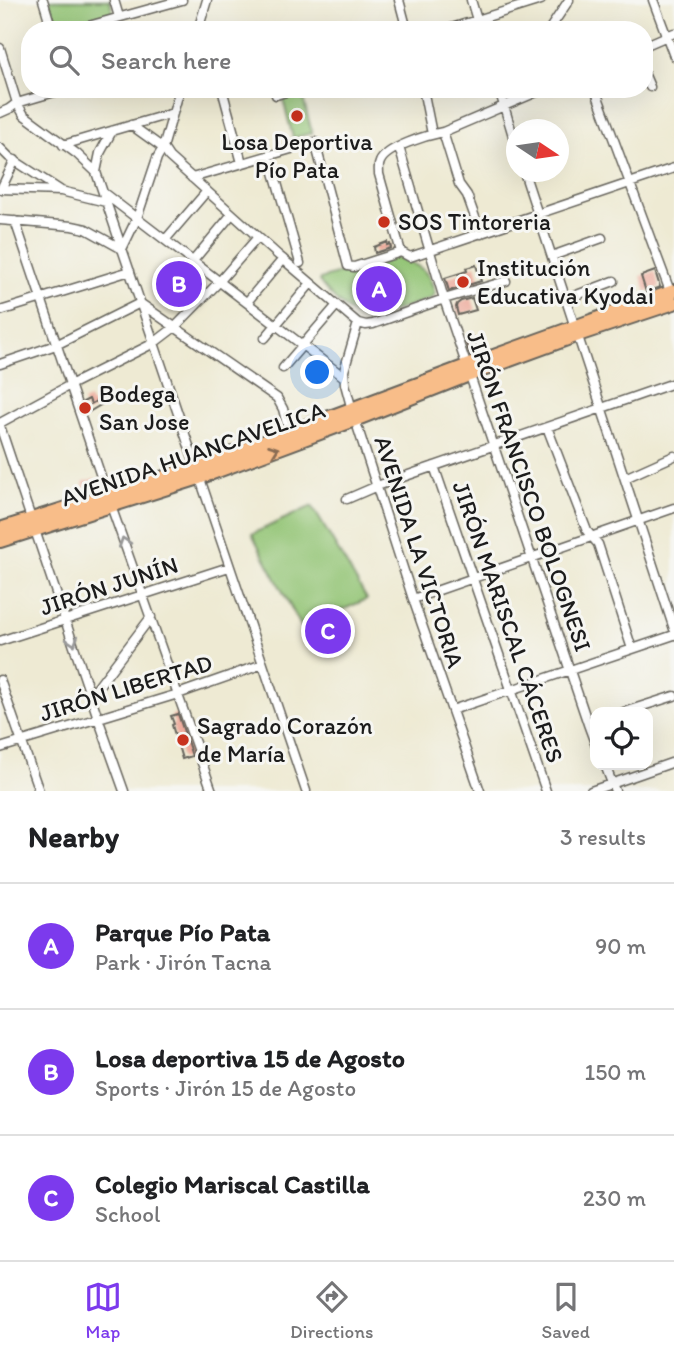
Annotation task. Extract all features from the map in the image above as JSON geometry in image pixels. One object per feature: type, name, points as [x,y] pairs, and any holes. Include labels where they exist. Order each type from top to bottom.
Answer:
[{"type":"highway","name":"AVENIDA HUANCAVELICA","points":[[0,541],[34,524],[197,472],[468,370],[673,299]]},
{"type":"highway","name":"AVENIDA HUANCAVELICA","points":[[197,472],[289,432],[354,415]]},
{"type":"highway","name":"AVENIDA HUANCAVELICA","points":[[0,529],[34,524]]},
{"type":"street","points":[[43,0],[49,21]]},
{"type":"street","points":[[114,0],[119,17]]},
{"type":"street","points":[[105,21],[183,0]]},
{"type":"street","points":[[202,21],[207,0]]},
{"type":"street","points":[[398,0],[404,21]]},
{"type":"street","points":[[471,0],[477,20]]},
{"type":"street","points":[[474,21],[541,0]]},
{"type":"street","points":[[558,0],[562,9]]},
{"type":"street","points":[[555,21],[569,0]]},
{"type":"street","points":[[653,0],[670,35],[674,56]]},
{"type":"street","points":[[653,42],[670,35]]},
{"type":"street","points":[[0,48],[17,103],[24,115],[96,172]]},
{"type":"street","points":[[0,113],[17,103],[34,98]]},
{"type":"street","points":[[122,249],[163,148],[177,98]]},
{"type":"street","points":[[224,98],[242,163]]},
{"type":"street","points":[[425,98],[432,134]]},
{"type":"street","points":[[504,98],[511,119]]},
{"type":"street","points":[[508,105],[512,98]]},
{"type":"street","points":[[401,252],[379,169],[382,159],[399,147],[443,132],[524,98]]},
{"type":"street","points":[[599,98],[673,299]]},
{"type":"street","points":[[63,145],[173,113]]},
{"type":"street","points":[[131,125],[163,148],[169,157],[232,214],[358,323],[366,326],[444,299],[506,282]]},
{"type":"street","points":[[112,131],[100,153],[96,172],[306,791]]},
{"type":"street","points":[[443,132],[458,184],[467,195],[481,234]]},
{"type":"street","points":[[192,178],[315,142],[348,266],[351,267],[401,252],[411,257],[674,168]]},
{"type":"street","name":"JIRÓN FRANCISCO BOLOGNESI","points":[[399,147],[444,299],[569,670],[590,721]]},
{"type":"street","points":[[0,148],[61,191]]},
{"type":"street","points":[[269,155],[300,263]]},
{"type":"street","points":[[15,160],[1,189],[61,191],[106,202]]},
{"type":"street","points":[[527,182],[674,629]]},
{"type":"street","points":[[165,240],[207,191]]},
{"type":"street","points":[[103,193],[344,377]]},
{"type":"street","points":[[193,261],[232,214]]},
{"type":"street","points":[[0,220],[86,229],[122,249]]},
{"type":"street","points":[[15,221],[109,500],[212,791]]},
{"type":"street","points":[[124,791],[0,424],[154,343],[176,327],[258,237]]},
{"type":"street","points":[[552,256],[602,238]]},
{"type":"street","points":[[247,302],[283,259]]},
{"type":"street","points":[[0,311],[130,271]]},
{"type":"street","points":[[566,299],[614,281]]},
{"type":"street","points":[[265,338],[311,283]]},
{"type":"street","points":[[140,303],[277,398],[289,432]]},
{"type":"street","points":[[0,365],[56,345],[140,303]]},
{"type":"street","points":[[284,368],[337,306]]},
{"type":"street","name":"AVENIDA LA VICTORIA","points":[[358,323],[344,377],[413,599],[480,791]]},
{"type":"street","points":[[347,499],[377,485],[674,383]]},
{"type":"street","points":[[547,427],[587,531],[598,544],[632,649]]},
{"type":"street","points":[[625,478],[674,456]]},
{"type":"street","name":"JIRÓN MARISCAL CÁCERES","points":[[434,466],[546,791]]},
{"type":"street","points":[[413,599],[674,508]]},
{"type":"street","name":"JIRÓN JUNÍN","points":[[0,641],[229,567]]},
{"type":"street","points":[[91,696],[151,617]]},
{"type":"street","points":[[452,709],[674,635]]},
{"type":"street","name":"JIRÓN LIBERTAD","points":[[0,748],[178,694],[262,664]]},
{"type":"street","points":[[0,680],[39,791]]},
{"type":"street","points":[[640,707],[674,696]]},
{"type":"street","points":[[591,791],[614,787],[674,762]]},
{"type":"street","points":[[606,770],[614,787]]},
{"type":"green space","points":[[49,0],[110,0],[113,13],[81,21],[55,21]]},
{"type":"green space","name":"Losa Deportiva Pío Pata","points":[[303,98],[312,133],[293,138],[283,99]]},
{"type":"green space","points":[[395,256],[416,265],[426,273],[435,294],[430,299],[368,320],[334,299],[319,281],[320,279]]},
{"type":"green space","points":[[173,265],[199,286],[184,303],[159,283]]},
{"type":"green space","points":[[312,506],[367,599],[302,628],[252,534]]},
{"type":"building","points":[[387,242],[391,248],[375,253],[374,247]]},
{"type":"building","name":"Institución Educativa Kyodai","points":[[476,265],[481,281],[449,291],[445,278]]},
{"type":"building","points":[[655,271],[660,287],[646,292],[641,276]]},
{"type":"building","points":[[472,298],[476,310],[458,315],[457,304]]},
{"type":"building","points":[[473,337],[479,352],[470,355],[465,340]]},
{"type":"building","points":[[101,398],[104,403],[87,413],[83,402],[89,399],[91,404]]},
{"type":"building","points":[[95,478],[97,484],[91,485],[93,490],[86,493],[83,482]]},
{"type":"building","name":"Sagrado Corazón de María","points":[[178,714],[192,756],[182,759],[171,716]]},
{"type":"place","name":"Losa Deportiva Pío Pata","points":[[297,116]]},
{"type":"place","name":"SOS Tintoreria","points":[[384,222]]},
{"type":"place","name":"Institución Educativa Kyodai","points":[[463,282]]},
{"type":"place","name":"Losa deportiva 15 de Agosto","points":[[179,284]]},
{"type":"place","name":"Parque Pío Pata","points":[[379,289]]},
{"type":"place","name":"Bodega San Jose","points":[[85,408]]},
{"type":"place","name":"Colegio Mariscal Castilla","points":[[328,631]]},
{"type":"place","name":"Sagrado Corazón de María","points":[[183,740]]}]
